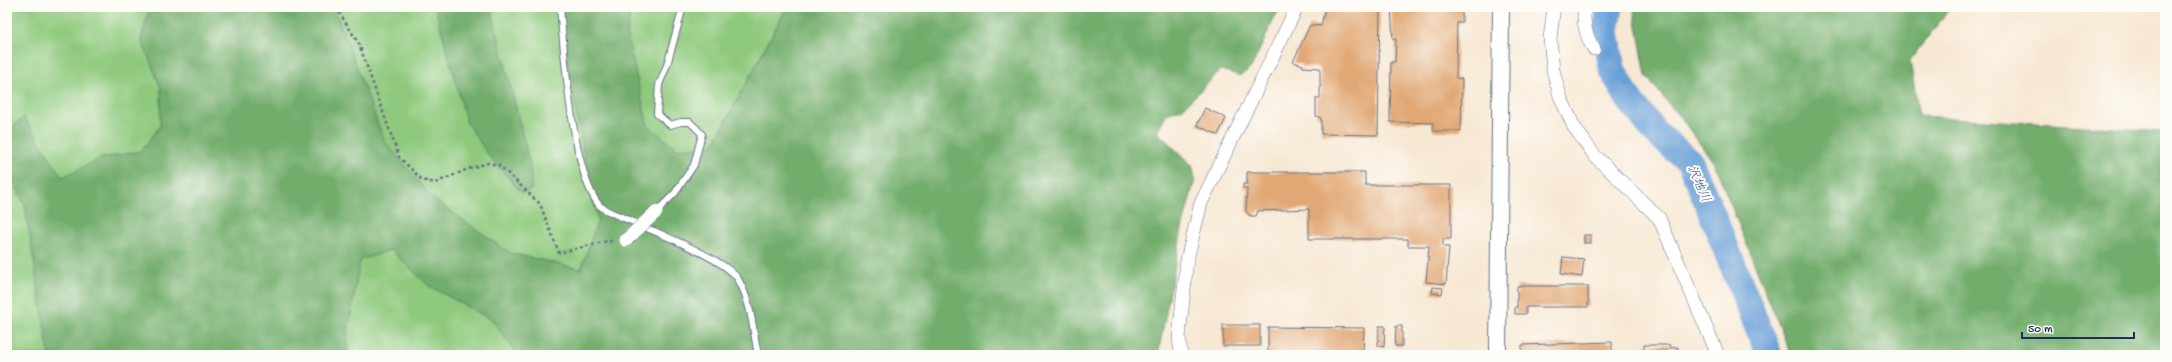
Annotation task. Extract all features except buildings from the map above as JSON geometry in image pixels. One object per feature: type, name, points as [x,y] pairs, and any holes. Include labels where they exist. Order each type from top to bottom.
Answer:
[{"type":"street","points":[[1181,355],[1180,337],[1187,260],[1201,203],[1297,7]]},
{"type":"street","points":[[1498,355],[1501,7]]},
{"type":"street","points":[[1554,7],[1550,38],[1553,70],[1574,127],[1595,156],[1659,218],[1718,355]]},
{"type":"street","points":[[1585,7],[1583,16],[1588,40],[1594,49]]},
{"type":"street","points":[[626,240],[656,212]]},
{"type":"lane","points":[[560,7],[566,75],[582,173],[600,206],[701,254],[725,267],[737,278],[745,295],[758,355]]},
{"type":"lane","points":[[656,212],[675,193],[694,164],[702,134],[690,122],[681,122],[670,125],[657,114],[659,85],[667,65],[683,7]]},
{"type":"path","points":[[336,7],[359,44],[399,158],[422,180],[435,183],[468,169],[488,163],[499,165],[540,204],[559,253],[602,242],[626,240]]},
{"type":"green space","points":[[7,7],[787,7],[713,145],[705,355],[7,355]]},
{"type":"green space","points":[[150,7],[334,7],[384,140],[432,198],[510,253],[581,269],[598,220],[583,151],[558,7],[631,7],[627,35],[648,126],[678,149],[713,145],[787,7],[1280,7],[1251,68],[1240,76],[1221,70],[1182,109],[1166,114],[1157,132],[1192,165],[1195,179],[1182,229],[1158,355],[518,355],[492,320],[429,286],[391,250],[360,260],[346,343],[350,355],[49,355],[25,206],[7,165],[7,132],[24,117],[62,177],[102,158],[141,151],[160,126],[161,88],[141,39]]},
{"type":"green space","points":[[435,7],[491,7],[530,165],[532,189],[522,193],[489,156],[467,123]]},
{"type":"green space","points":[[1636,7],[1951,7],[1910,60],[1919,116],[2165,131],[2165,355],[1791,355],[1714,163],[1686,125],[1646,76],[1634,10]]},
{"type":"waterway","name":"沢地川","points":[[1610,7],[1606,31],[1612,69],[1628,98],[1655,132],[1690,162],[1769,355]]}]
